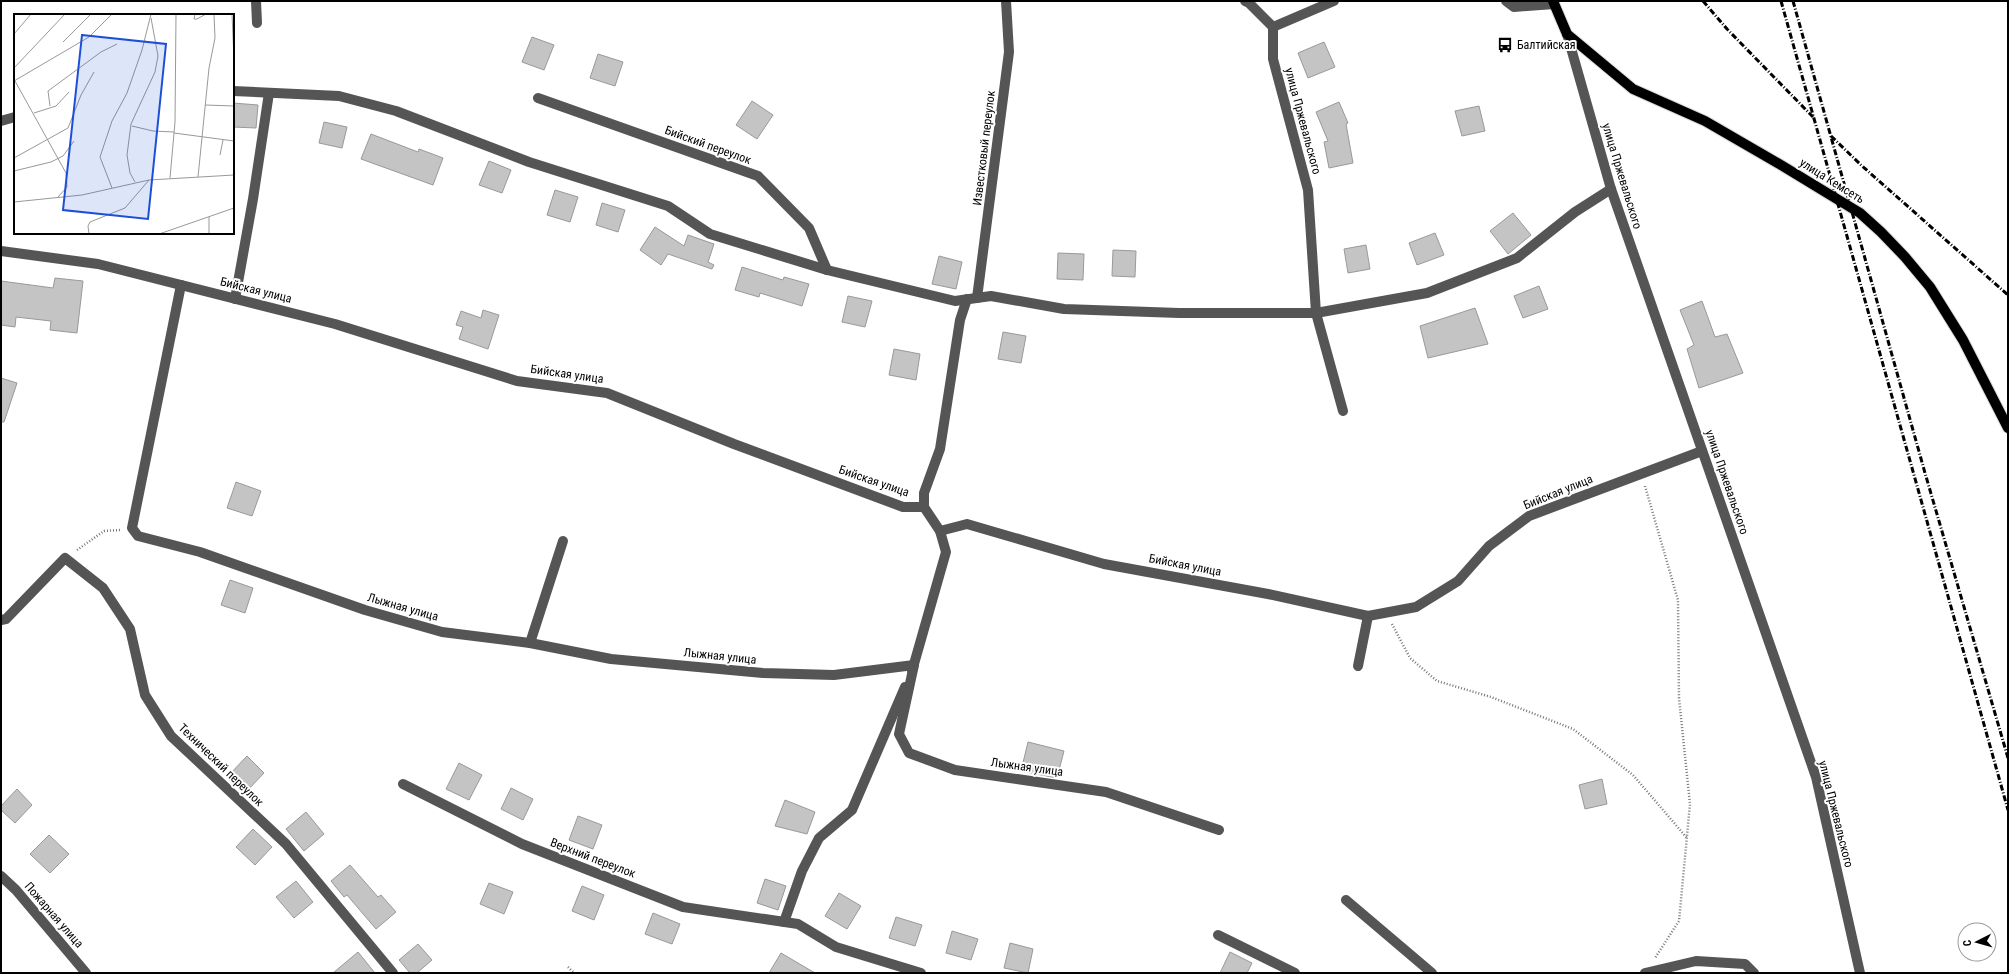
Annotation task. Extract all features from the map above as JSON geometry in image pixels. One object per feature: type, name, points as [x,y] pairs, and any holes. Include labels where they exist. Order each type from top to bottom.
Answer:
[{"type":"main road","name":"улица Пржевальского","points":[[1553,3],[1567,34]]},
{"type":"main road","name":"улица Кемсеть","points":[[1567,34],[1633,88],[1705,122],[1860,213],[1905,257],[1930,287],[1963,340],[2008,428]]},
{"type":"street","points":[[256,1],[257,23]]},
{"type":"street","name":"Известковый переулок","points":[[977,298],[1009,52],[1006,1]]},
{"type":"street","points":[[1245,1],[1249,3],[1273,27],[1334,1]]},
{"type":"street","name":"улица Пржевальского","points":[[1506,1],[1514,7],[1553,3]]},
{"type":"street","name":"улица Пржевальского","points":[[1273,27],[1273,59],[1308,190],[1316,313],[1343,411]]},
{"type":"street","name":"улица Пржевальского","points":[[1567,34],[1611,189],[1816,777],[1860,973]]},
{"type":"street","points":[[234,91],[339,96],[396,111],[529,162],[668,206],[710,234],[827,270],[955,301],[991,296],[1064,308],[1179,313],[1316,313],[1427,292],[1517,258],[1575,212],[1611,189]]},
{"type":"street","points":[[235,299],[254,199],[268,93]]},
{"type":"street","name":"Бийский переулок","points":[[538,98],[758,176],[809,228],[827,270]]},
{"type":"street","points":[[1,121],[14,117]]},
{"type":"street","name":"Бийская улица","points":[[1,251],[98,264],[335,324],[517,381],[607,393],[734,444],[902,508],[924,507]]},
{"type":"street","points":[[132,528],[181,285]]},
{"type":"street","points":[[784,922],[802,870],[819,838],[852,810],[914,665],[946,552],[940,531],[924,507],[924,493],[940,449],[960,320],[966,299]]},
{"type":"street","name":"Бийская улица","points":[[940,531],[967,524],[1104,564],[1268,594],[1368,616],[1416,607],[1458,581],[1488,546],[1529,516],[1702,451]]},
{"type":"street","name":"Лыжная улица","points":[[132,528],[138,536],[200,552],[373,612],[442,632],[530,643],[611,659],[763,674],[834,675],[914,665],[899,734],[909,753],[956,770],[1106,792],[1218,830]]},
{"type":"street","points":[[530,643],[563,541]]},
{"type":"street","points":[[1,620],[6,619],[65,558]]},
{"type":"street","name":"Технический переулок","points":[[65,558],[104,588],[130,629],[145,695],[171,736],[286,844],[393,973]]},
{"type":"street","points":[[1358,666],[1368,616]]},
{"type":"street","name":"Верхний переулок","points":[[403,784],[522,844],[683,907],[798,924],[836,947],[921,973]]},
{"type":"street","name":"Пожарная улица","points":[[1,876],[16,890],[86,973]]},
{"type":"street","points":[[1346,900],[1432,973]]},
{"type":"street","points":[[1218,935],[1295,973]]},
{"type":"street","points":[[1645,973],[1696,961],[1745,964],[1754,973]]},
{"type":"path","points":[[1641,474],[1678,600],[1679,698],[1690,804],[1679,921],[1653,960]]},
{"type":"path","points":[[65,558],[104,531],[132,528]]},
{"type":"path","points":[[1386,613],[1410,658],[1437,681],[1492,697],[1573,729],[1633,775],[1687,839]]},
{"type":"path","points":[[568,967],[574,973]]},
{"type":"building","points":[[532,37],[554,45],[544,70],[522,62]]},
{"type":"building","points":[[1324,42],[1335,67],[1308,78],[1298,53]]},
{"type":"building","points":[[598,54],[623,62],[615,86],[590,78]]},
{"type":"building","points":[[752,101],[773,115],[757,139],[736,125]]},
{"type":"building","points":[[1339,102],[1348,123],[1346,124],[1353,163],[1329,168],[1324,142],[1328,141],[1316,112]]},
{"type":"building","points":[[234,103],[258,105],[256,128],[234,127]]},
{"type":"building","points":[[1479,106],[1485,131],[1462,136],[1455,111]]},
{"type":"building","points":[[324,122],[347,127],[342,148],[319,143]]},
{"type":"building","points":[[371,134],[418,152],[419,149],[443,158],[433,185],[361,159]]},
{"type":"building","points":[[489,161],[511,170],[502,193],[479,185]]},
{"type":"building","points":[[555,190],[578,197],[570,222],[547,215]]},
{"type":"building","points":[[602,203],[625,210],[618,232],[596,225]]},
{"type":"building","points":[[1513,213],[1531,235],[1508,254],[1490,231]]},
{"type":"building","points":[[655,227],[684,246],[688,235],[714,244],[708,262],[714,265],[712,269],[668,254],[661,265],[640,250]]},
{"type":"building","points":[[1435,233],[1444,255],[1417,265],[1409,243]]},
{"type":"building","points":[[1366,245],[1370,269],[1348,273],[1344,249]]},
{"type":"building","points":[[1113,250],[1136,251],[1135,277],[1112,276]]},
{"type":"building","points":[[1058,253],[1084,254],[1083,280],[1057,279]]},
{"type":"building","points":[[939,256],[962,262],[956,289],[932,284]]},
{"type":"building","points":[[742,267],[783,280],[784,277],[809,284],[802,306],[760,293],[759,297],[735,290]]},
{"type":"building","points":[[55,278],[83,281],[77,333],[50,330],[51,321],[16,317],[15,327],[1,325],[1,281],[53,288]]},
{"type":"building","points":[[1539,286],[1548,309],[1523,318],[1514,296]]},
{"type":"building","points":[[848,296],[872,301],[865,327],[842,322]]},
{"type":"building","points":[[1702,301],[1715,337],[1727,334],[1743,373],[1699,388],[1687,349],[1694,345],[1680,310]]},
{"type":"building","points":[[1475,308],[1488,344],[1428,358],[1420,326]]},
{"type":"building","points":[[483,310],[499,315],[488,349],[459,339],[463,327],[456,325],[461,311],[481,318]]},
{"type":"building","points":[[1003,332],[1026,336],[1021,363],[998,359]]},
{"type":"building","points":[[894,349],[920,354],[916,380],[889,375]]},
{"type":"building","points":[[1,378],[17,383],[4,422],[1,422]]},
{"type":"building","points":[[236,482],[261,491],[252,516],[227,508]]},
{"type":"building","points":[[230,580],[253,588],[245,613],[221,605]]},
{"type":"building","points":[[1028,742],[1064,751],[1057,778],[1021,771]]},
{"type":"building","points":[[247,756],[264,773],[246,792],[229,775]]},
{"type":"building","points":[[459,763],[482,775],[469,800],[446,789]]},
{"type":"building","points":[[1602,779],[1607,804],[1585,809],[1579,785]]},
{"type":"building","points":[[511,788],[533,799],[523,820],[501,809]]},
{"type":"building","points":[[17,789],[32,805],[15,823],[1,810],[1,806]]},
{"type":"building","points":[[785,800],[815,812],[807,834],[775,826]]},
{"type":"building","points":[[306,812],[324,834],[304,851],[286,829]]},
{"type":"building","points":[[578,816],[602,825],[593,849],[569,840]]},
{"type":"building","points":[[253,829],[272,847],[255,865],[236,847]]},
{"type":"building","points":[[49,835],[69,854],[50,873],[30,854]]},
{"type":"building","points":[[350,865],[378,897],[381,895],[396,912],[376,929],[347,895],[344,897],[331,881]]},
{"type":"building","points":[[765,879],[786,886],[778,910],[757,903]]},
{"type":"building","points":[[296,881],[313,902],[294,918],[276,897]]},
{"type":"building","points":[[489,883],[513,892],[504,914],[480,904]]},
{"type":"building","points":[[582,886],[604,895],[594,920],[572,911]]},
{"type":"building","points":[[839,893],[861,906],[847,929],[825,916]]},
{"type":"building","points":[[653,913],[680,924],[672,944],[645,934]]},
{"type":"building","points":[[896,917],[922,925],[915,946],[889,938]]},
{"type":"building","points":[[952,931],[978,939],[971,960],[946,953]]},
{"type":"building","points":[[1010,943],[1033,949],[1028,973],[1004,968]]},
{"type":"building","points":[[418,944],[432,960],[417,973],[410,973],[399,960]]},
{"type":"building","points":[[358,952],[375,973],[333,973]]},
{"type":"building","points":[[1230,952],[1252,963],[1247,973],[1220,973]]},
{"type":"building","points":[[781,953],[815,973],[769,973]]},
{"type":"railway","points":[[1703,1],[1727,29],[1813,117]]},
{"type":"railway","points":[[1781,1],[2008,810]]},
{"type":"railway","points":[[1793,1],[1925,473],[2008,758]]},
{"type":"railway","points":[[1831,136],[1861,165],[2008,295]]},
{"type":"place","name":"Балтийская","points":[[1505,45]]}]
